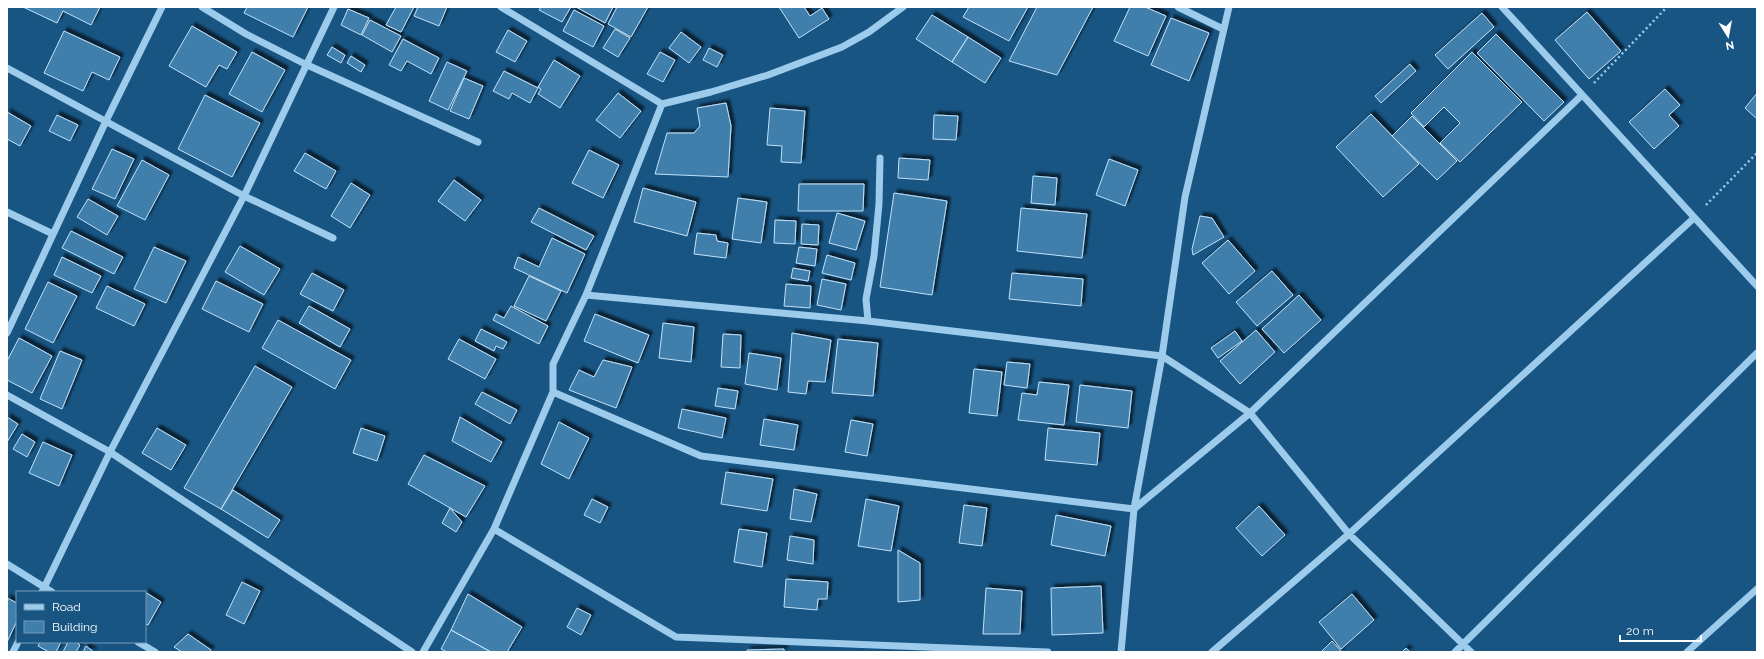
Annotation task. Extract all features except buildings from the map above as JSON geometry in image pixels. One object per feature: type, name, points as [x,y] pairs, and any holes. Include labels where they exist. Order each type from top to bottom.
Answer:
[{"type":"street","points":[[7,333],[106,121],[162,7]]},
{"type":"street","points":[[202,7],[246,34],[305,64],[478,142]]},
{"type":"street","points":[[7,564],[43,590],[110,452],[244,196],[305,64],[334,7]]},
{"type":"street","points":[[501,7],[662,104],[711,92],[768,75],[842,47],[870,32],[903,7]]},
{"type":"street","points":[[1178,7],[1222,28]]},
{"type":"street","points":[[1121,652],[1134,509],[1162,356],[1185,197],[1222,28],[1229,7]]},
{"type":"street","points":[[1502,7],[1757,286]]},
{"type":"street","points":[[7,68],[244,196],[334,238]]},
{"type":"street","points":[[553,392],[701,456],[1134,509],[1250,413],[1582,95]]},
{"type":"street","points":[[423,652],[494,529],[553,392],[553,364],[586,295],[662,104]]},
{"type":"street","points":[[868,321],[866,299],[874,256],[879,204],[880,158]]},
{"type":"street","points":[[7,212],[53,234]]},
{"type":"street","points":[[1212,652],[1349,534],[1694,218]]},
{"type":"street","points":[[586,295],[868,321],[1162,356],[1250,413],[1349,534],[1471,652]]},
{"type":"street","points":[[1456,652],[1757,353]]},
{"type":"street","points":[[7,395],[110,452],[412,652]]},
{"type":"street","points":[[494,529],[676,636],[1048,652]]},
{"type":"street","points":[[1687,652],[1757,589]]},
{"type":"street","points":[[13,652],[18,643]]},
{"type":"street","points":[[140,643],[155,652]]},
{"type":"path","points":[[1582,95],[1667,7]]},
{"type":"path","points":[[1694,218],[1757,153]]}]
